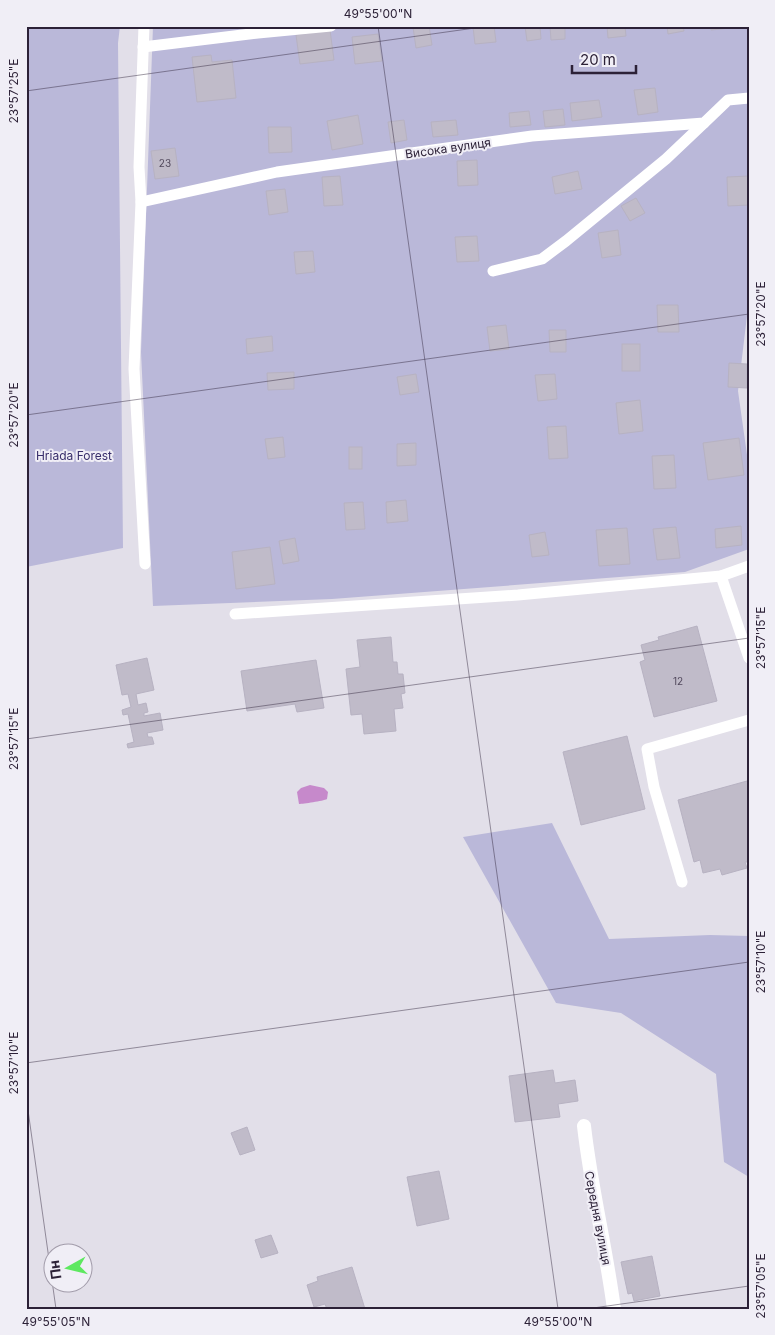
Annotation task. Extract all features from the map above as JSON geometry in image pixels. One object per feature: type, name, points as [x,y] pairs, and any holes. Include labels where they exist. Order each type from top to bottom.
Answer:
[{"type":"street","name":"Середня вулиця","points":[[584,1126],[587,1159],[614,1309]]},
{"type":"lane","points":[[144,26],[139,167],[141,202],[134,369],[145,564]]},
{"type":"lane","points":[[143,47],[330,26]]},
{"type":"lane","points":[[493,271],[542,259],[666,159],[728,100],[749,98]]},
{"type":"lane","name":"Висока вулиця","points":[[141,202],[296,169],[532,136],[704,123]]},
{"type":"lane","points":[[235,614],[518,596],[722,576],[749,566]]},
{"type":"lane","points":[[722,576],[749,658]]},
{"type":"lane","points":[[682,882],[654,787],[647,749],[749,720]]},
{"type":"green space","name":"Hriada Forest","points":[[26,26],[120,26],[118,43],[123,548],[26,567]]},
{"type":"green space","points":[[153,26],[749,26],[749,299],[738,391],[749,469],[749,549],[685,572],[332,599],[153,606],[141,352]]},
{"type":"green space","points":[[552,823],[609,939],[710,935],[749,936],[749,1177],[724,1162],[716,1074],[621,1013],[556,1003],[463,837]]},
{"type":"shaded area","points":[[310,785],[324,788],[328,792],[327,799],[299,804],[297,792],[301,788]]},
{"type":"building","points":[[429,26],[432,45],[416,48],[413,27]]},
{"type":"building","points":[[494,26],[496,42],[475,44],[473,27]]},
{"type":"building","points":[[525,26],[540,26],[541,39],[527,41]]},
{"type":"building","points":[[550,26],[565,26],[565,39],[551,40]]},
{"type":"building","points":[[607,26],[625,26],[626,36],[608,38]]},
{"type":"building","points":[[667,26],[683,26],[684,31],[668,34]]},
{"type":"building","points":[[711,26],[730,26],[730,28],[711,30]]},
{"type":"building","points":[[330,30],[334,60],[300,64],[296,35]]},
{"type":"building","points":[[378,34],[382,61],[355,64],[352,37]]},
{"type":"building","points":[[211,55],[212,62],[232,60],[236,98],[197,102],[192,57]]},
{"type":"building","points":[[655,88],[658,112],[638,115],[634,90]]},
{"type":"building","points":[[599,100],[602,117],[572,121],[570,103]]},
{"type":"building","points":[[563,109],[565,125],[545,127],[543,111]]},
{"type":"building","points":[[529,111],[531,125],[510,127],[509,113]]},
{"type":"building","points":[[358,115],[363,144],[332,150],[327,121]]},
{"type":"building","points":[[404,120],[407,140],[391,143],[388,122]]},
{"type":"building","points":[[456,120],[458,135],[433,137],[431,122]]},
{"type":"building","points":[[268,127],[291,127],[292,152],[269,153]]},
{"type":"building","points":[[175,148],[179,176],[155,179],[151,151]]},
{"type":"building","points":[[477,160],[478,185],[458,186],[457,161]]},
{"type":"building","points":[[578,171],[582,189],[555,194],[552,177]]},
{"type":"building","points":[[340,176],[343,205],[324,206],[322,177]]},
{"type":"building","points":[[749,176],[749,205],[728,206],[727,177]]},
{"type":"building","points":[[285,189],[288,212],[269,215],[266,191]]},
{"type":"building","points":[[636,198],[645,213],[630,221],[621,206]]},
{"type":"building","points":[[618,230],[621,255],[602,258],[598,233]]},
{"type":"building","points":[[477,236],[479,261],[457,262],[455,237]]},
{"type":"building","points":[[313,251],[315,272],[296,274],[294,252]]},
{"type":"building","points":[[657,305],[678,305],[679,332],[658,332]]},
{"type":"building","points":[[506,325],[509,349],[490,351],[487,327]]},
{"type":"building","points":[[549,330],[566,330],[566,352],[550,352]]},
{"type":"building","points":[[272,336],[273,351],[247,354],[246,339]]},
{"type":"building","points":[[622,344],[640,344],[640,371],[622,371]]},
{"type":"building","points":[[729,363],[747,364],[747,388],[728,387]]},
{"type":"building","points":[[294,372],[294,389],[268,390],[267,373]]},
{"type":"building","points":[[416,374],[419,392],[400,395],[397,377]]},
{"type":"building","points":[[555,374],[557,399],[538,401],[535,375]]},
{"type":"building","points":[[640,400],[643,431],[619,434],[616,403]]},
{"type":"building","points":[[566,426],[568,458],[549,459],[547,427]]},
{"type":"building","points":[[283,437],[285,457],[268,459],[265,439]]},
{"type":"building","points":[[739,438],[744,475],[708,480],[703,443]]},
{"type":"building","points":[[416,443],[416,465],[397,466],[397,444]]},
{"type":"building","points":[[349,447],[362,447],[362,469],[349,469]]},
{"type":"building","points":[[674,455],[676,488],[654,489],[652,456]]},
{"type":"building","points":[[406,500],[408,521],[387,523],[386,502]]},
{"type":"building","points":[[363,502],[365,529],[346,530],[344,503]]},
{"type":"building","points":[[741,526],[742,545],[716,548],[715,529]]},
{"type":"building","points":[[676,527],[680,558],[657,560],[653,529]]},
{"type":"building","points":[[627,528],[630,564],[599,566],[596,530]]},
{"type":"building","points":[[545,532],[549,555],[532,557],[529,535]]},
{"type":"building","points":[[295,538],[299,561],[283,564],[279,541]]},
{"type":"building","points":[[270,547],[275,584],[236,589],[232,552]]},
{"type":"building","points":[[697,626],[717,701],[654,717],[640,662],[645,660],[641,645],[659,640],[658,637]]},
{"type":"building","points":[[391,637],[393,662],[397,662],[398,674],[403,674],[405,693],[401,694],[403,708],[394,709],[396,731],[364,734],[362,714],[351,715],[346,669],[360,667],[357,640]]},
{"type":"building","points":[[147,658],[154,690],[136,694],[138,705],[146,703],[148,712],[144,713],[144,716],[160,713],[163,730],[147,733],[148,737],[152,737],[154,744],[128,748],[127,744],[134,742],[128,714],[123,715],[122,710],[131,707],[128,694],[122,695],[116,665]]},
{"type":"building","points":[[316,660],[324,708],[297,712],[295,704],[247,711],[241,671]]},
{"type":"building","points":[[627,736],[645,809],[581,825],[563,752]]},
{"type":"building","points":[[747,781],[749,787],[749,862],[745,862],[747,868],[722,875],[720,869],[703,873],[700,860],[694,862],[678,800]]},
{"type":"building","points":[[553,1070],[555,1083],[575,1080],[578,1101],[558,1104],[560,1117],[515,1122],[509,1076]]},
{"type":"building","points":[[247,1127],[255,1150],[240,1155],[231,1133]]},
{"type":"building","points":[[439,1171],[449,1219],[417,1226],[407,1177]]},
{"type":"building","points":[[271,1235],[278,1253],[261,1258],[255,1240]]},
{"type":"building","points":[[652,1256],[660,1296],[634,1301],[632,1293],[628,1294],[621,1262]]},
{"type":"building","points":[[352,1267],[365,1309],[327,1309],[325,1304],[314,1307],[307,1285],[318,1281],[317,1277]]}]
